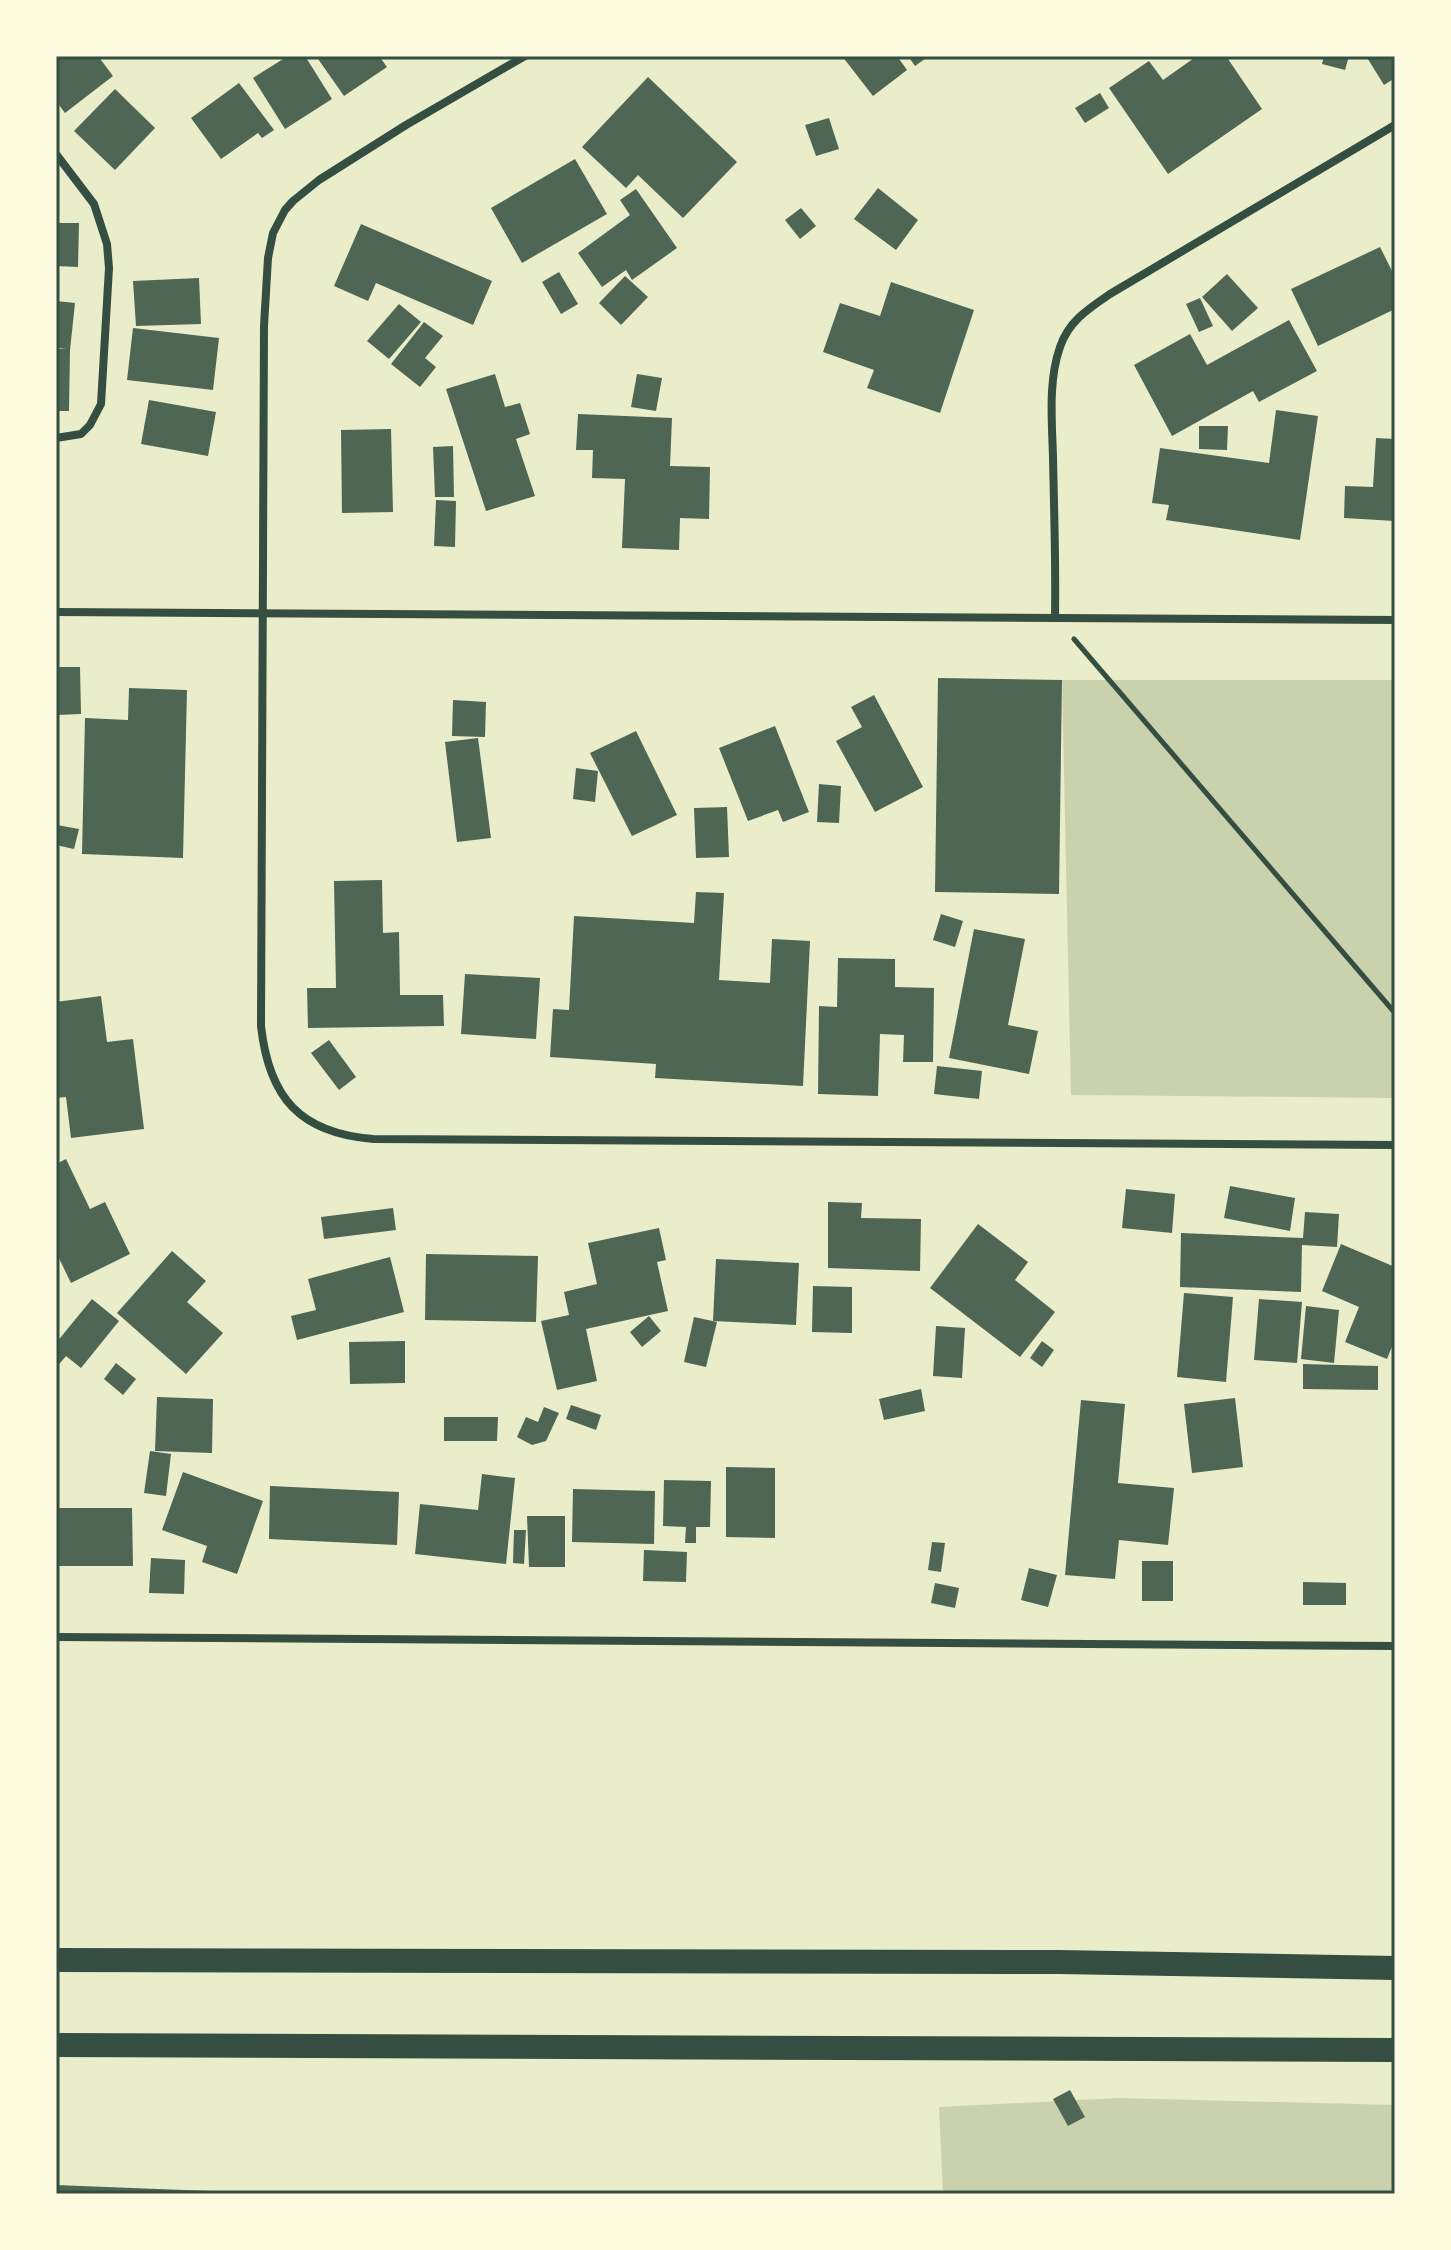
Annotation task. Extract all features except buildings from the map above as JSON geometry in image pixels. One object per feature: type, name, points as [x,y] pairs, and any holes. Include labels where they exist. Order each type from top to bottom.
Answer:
[{"type":"highway","points":[[56,1960],[1058,1962],[1395,1968]]},
{"type":"highway","points":[[56,2045],[1395,2050]]},
{"type":"street","points":[[525,56],[312,184],[293,201],[278,222],[268,258],[264,326],[261,996],[264,1052],[276,1085],[290,1105],[321,1129],[349,1137],[1395,1145]]},
{"type":"street","points":[[1055,617],[1052,401],[1061,345],[1073,323],[1084,311],[1110,294],[1395,125]]},
{"type":"street","points":[[56,154],[94,204],[107,244],[109,268],[101,404],[81,434],[56,438]]},
{"type":"street","points":[[56,612],[1395,620]]},
{"type":"street","points":[[56,1637],[1395,1646]]},
{"type":"path","points":[[1055,617],[1395,1013]]},
{"type":"green space","points":[[1062,680],[1395,680],[1395,1098],[1071,1095]]},
{"type":"green space","points":[[1119,2098],[1395,2105],[1395,2194],[943,2194],[939,2107]]}]
